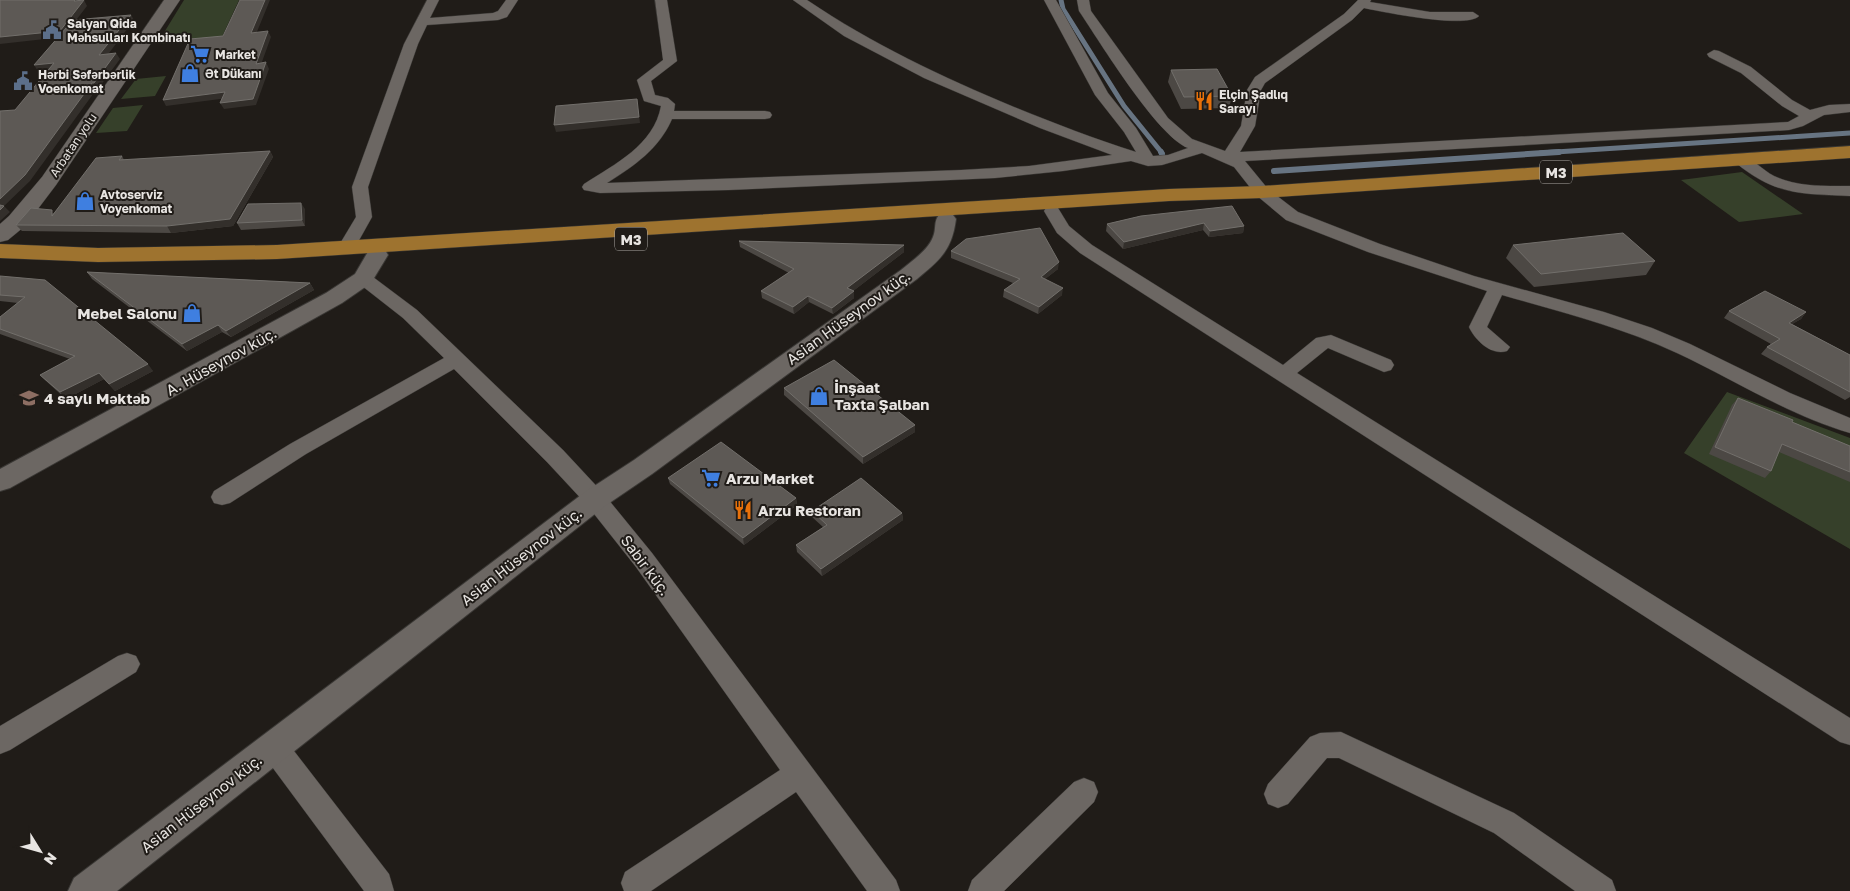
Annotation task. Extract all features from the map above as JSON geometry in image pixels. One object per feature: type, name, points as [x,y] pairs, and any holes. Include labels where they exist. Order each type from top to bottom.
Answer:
[{"type":"main road","name":"Arbatan yolu","points":[[0,235],[17,221],[40,193],[172,0]]},
{"type":"main road","name":"M3","points":[[0,262],[164,265],[376,255],[946,219],[1174,203],[1262,192],[1850,152]]},
{"type":"main road","points":[[0,251],[164,255],[277,252],[1169,195],[1262,192]]},
{"type":"street","points":[[347,248],[364,217],[365,211],[360,187],[411,44],[433,0]]},
{"type":"street","points":[[422,22],[494,17],[503,14],[512,0]]},
{"type":"street","points":[[661,0],[670,61],[666,66],[649,75],[644,80],[649,98],[668,104],[668,115],[653,139],[637,154],[624,165],[590,186],[612,188],[676,186],[1017,172],[1096,163],[1130,156]]},
{"type":"street","points":[[799,0],[836,25],[914,68],[969,94],[1040,123],[1148,161],[1170,159],[1200,148]]},
{"type":"street","points":[[1050,0],[1102,95],[1138,141],[1148,161]]},
{"type":"street","points":[[1083,0],[1085,11],[1163,121],[1187,142],[1230,158],[1244,170],[1262,192],[1292,216],[1496,290],[1567,307],[1645,332],[1683,348],[1783,398],[1850,426]]},
{"type":"street","points":[[1230,158],[1248,126],[1254,90],[1260,80],[1348,17],[1363,2],[1419,16],[1452,18],[1472,16]]},
{"type":"street","points":[[811,9],[825,3]]},
{"type":"street","points":[[1714,54],[1746,70],[1787,103],[1809,116]]},
{"type":"street","points":[[1230,158],[1269,154],[1789,126],[1804,122],[1809,116],[1820,111],[1850,108]]},
{"type":"street","points":[[668,115],[765,115]]},
{"type":"street","points":[[1741,160],[1770,180],[1782,185],[1795,188],[1850,191]]},
{"type":"street","points":[[1052,211],[1062,230],[1086,250],[1850,733]]},
{"type":"street","name":"Asian Hüseynov küç.","points":[[87,891],[595,499],[876,299],[920,265],[936,249],[944,235],[946,219]]},
{"type":"street","name":"A. Hüseynov küç.","points":[[0,481],[309,313],[353,287],[364,278],[376,255]]},
{"type":"street","name":"Sabir küç.","points":[[364,278],[410,314],[555,456],[595,499],[644,560],[885,891]]},
{"type":"street","points":[[1496,290],[1478,327],[1481,333],[1500,347]]},
{"type":"street","points":[[1283,375],[1323,342],[1331,341],[1384,365]]},
{"type":"street","points":[[222,497],[298,449],[457,359]]},
{"type":"street","points":[[0,741],[127,664]]},
{"type":"street","points":[[1278,794],[1320,746],[1341,745],[1504,823],[1600,891]]},
{"type":"street","points":[[274,747],[378,885],[379,891]]},
{"type":"street","points":[[636,883],[800,773]]},
{"type":"street","points":[[983,891],[1084,792]]},
{"type":"green space","points":[[184,0],[239,0],[221,39],[157,44]]},
{"type":"green space","points":[[166,76],[155,96],[121,99],[136,79]]},
{"type":"green space","points":[[143,105],[127,131],[96,133],[113,108]]},
{"type":"green space","points":[[1742,172],[1803,214],[1739,222],[1681,180]]},
{"type":"green space","points":[[1727,392],[1850,438],[1850,549],[1684,453]]},
{"type":"building","points":[[0,0],[84,0],[60,31],[0,37]]},
{"type":"building","points":[[240,0],[265,0],[251,33],[268,31],[256,64],[266,62],[253,99],[220,103],[225,92],[163,100],[190,39],[223,36]]},
{"type":"building","points":[[131,15],[99,55],[116,53],[25,175],[0,199],[0,111],[15,110],[54,63],[34,65],[73,20]]},
{"type":"building","points":[[1217,69],[1232,96],[1184,97],[1171,70]]},
{"type":"building","points":[[637,99],[639,117],[554,125],[556,106]]},
{"type":"building","points":[[270,151],[230,219],[167,226],[16,225],[31,208],[52,210],[52,216],[96,158],[122,156],[119,160]]},
{"type":"building","points":[[301,203],[302,220],[237,223],[248,204]]},
{"type":"building","points":[[1232,206],[1244,226],[1210,231],[1204,223],[1124,242],[1107,224],[1141,216]]},
{"type":"building","points":[[1040,228],[1059,262],[1041,277],[1063,288],[1039,307],[1004,290],[1020,279],[951,251],[966,239]]},
{"type":"building","points":[[1623,233],[1655,261],[1541,274],[1513,245]]},
{"type":"building","points":[[739,241],[904,245],[847,288],[854,291],[832,308],[808,296],[793,307],[761,291],[794,269]]},
{"type":"building","points":[[87,272],[310,283],[226,331],[218,325],[182,344]]},
{"type":"building","points":[[0,276],[45,280],[148,364],[109,384],[99,373],[60,392],[40,375],[75,356],[0,329],[0,317],[25,297],[0,295]]},
{"type":"building","points":[[1765,291],[1806,312],[1789,323],[1850,355],[1850,392],[1767,347],[1780,339],[1729,311]]},
{"type":"building","points":[[834,360],[915,425],[863,457],[784,388]]},
{"type":"building","points":[[1738,398],[1850,446],[1850,472],[1782,444],[1771,471],[1715,447]]},
{"type":"building","points":[[721,442],[796,498],[743,538],[668,478]]},
{"type":"building","points":[[861,478],[902,513],[821,569],[796,545],[827,525],[812,511]]},
{"type":"waterway","points":[[1061,0],[1063,9],[1124,106],[1162,153]]},
{"type":"waterway","points":[[1540,153],[1850,133]]},
{"type":"waterway","points":[[1274,171],[1559,152]]},
{"type":"place","name":"Salyan Qida Məhsulları Kombinatı","points":[[52,30]]},
{"type":"place","name":"Market","points":[[200,54]]},
{"type":"place","name":"Ət Dükanı","points":[[190,73]]},
{"type":"place","name":"Hərbi Səfərbərlik Voenkomat","points":[[23,81]]},
{"type":"place","name":"Elçin Şadlıq Sarayı","points":[[1204,101]]},
{"type":"place","name":"Avtoserviz Voyenkomat","points":[[85,201]]},
{"type":"place","name":"Mebel Salonu","points":[[192,313]]},
{"type":"place","name":"İnşaat Taxta Şalban","points":[[819,396]]},
{"type":"place","name":"4 saylı Məktəb","points":[[29,398]]},
{"type":"place","name":"Arzu Market","points":[[711,478]]},
{"type":"place","name":"Arzu Restoran","points":[[743,510]]}]
